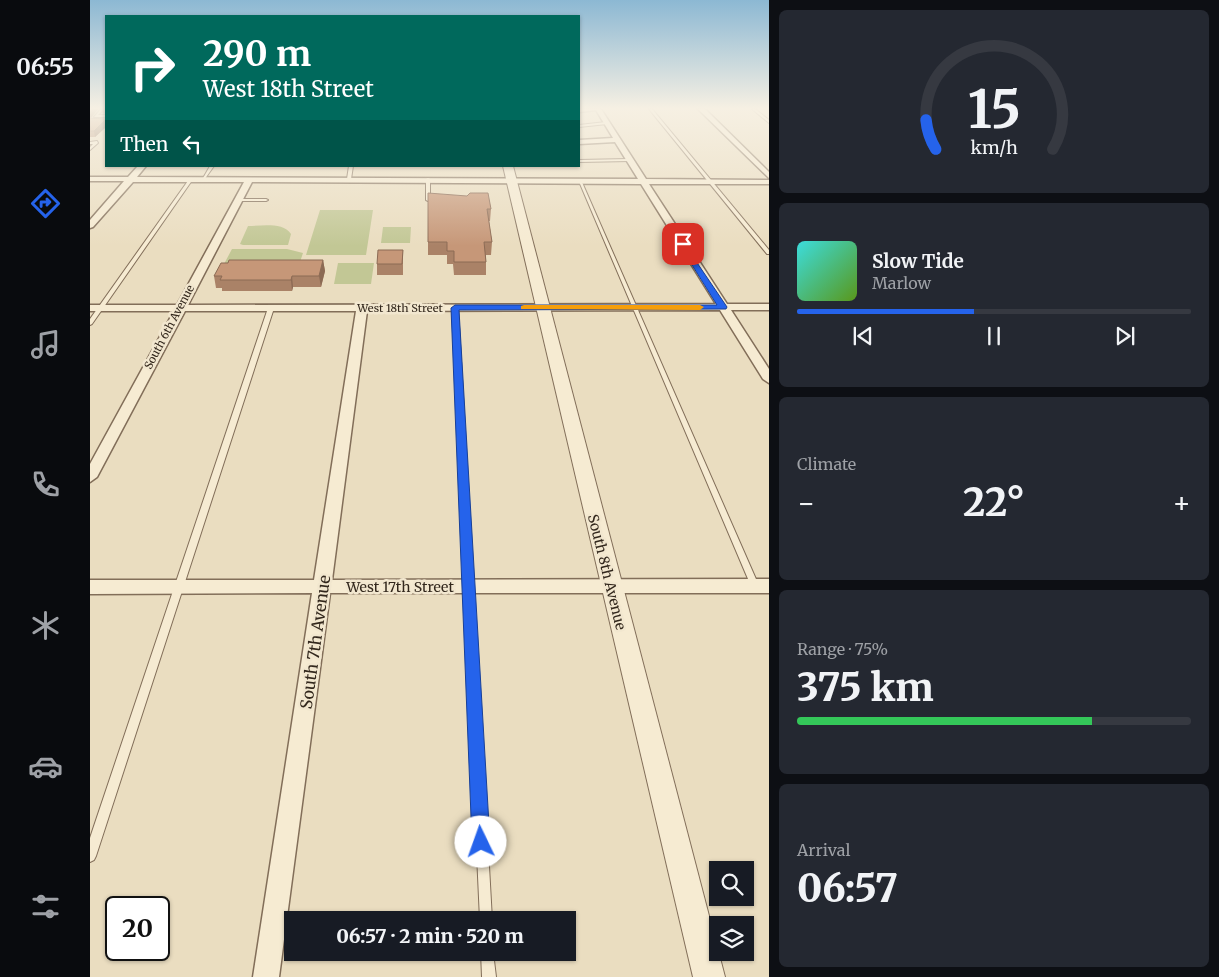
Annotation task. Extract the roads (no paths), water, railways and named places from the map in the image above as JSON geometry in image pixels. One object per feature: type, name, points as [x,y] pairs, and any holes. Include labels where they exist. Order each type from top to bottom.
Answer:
[{"type":"street","points":[[625,155],[769,379]]},
{"type":"street","points":[[748,155],[769,176]]},
{"type":"street","points":[[90,225],[141,167]]},
{"type":"street","points":[[90,179],[250,179],[278,176],[349,179],[510,173],[579,180],[769,182]]},
{"type":"street","name":"South 8th Avenue","points":[[510,173],[709,977]]},
{"type":"street","name":"South 6th Avenue","points":[[90,477],[179,308],[250,179]]},
{"type":"street","name":"West 18th Street","points":[[95,308],[769,307]]},
{"type":"street","name":"South 7th Avenue","points":[[266,977],[362,308]]},
{"type":"street","name":"West 17th Street","points":[[90,587],[762,586]]},
{"type":"lane","points":[[687,155],[769,253]]},
{"type":"lane","points":[[580,161],[629,160]]},
{"type":"lane","points":[[203,179],[211,167]]},
{"type":"lane","points":[[349,179],[352,167]]},
{"type":"lane","points":[[428,175],[428,200]]},
{"type":"lane","points":[[90,323],[95,308],[191,179]]},
{"type":"lane","points":[[579,180],[634,307],[762,586]]},
{"type":"lane","points":[[238,200],[266,200]]},
{"type":"lane","points":[[90,856],[271,308]]},
{"type":"lane","points":[[455,308],[467,587],[485,911]]},
{"type":"lane","points":[[488,961],[489,977]]}]
